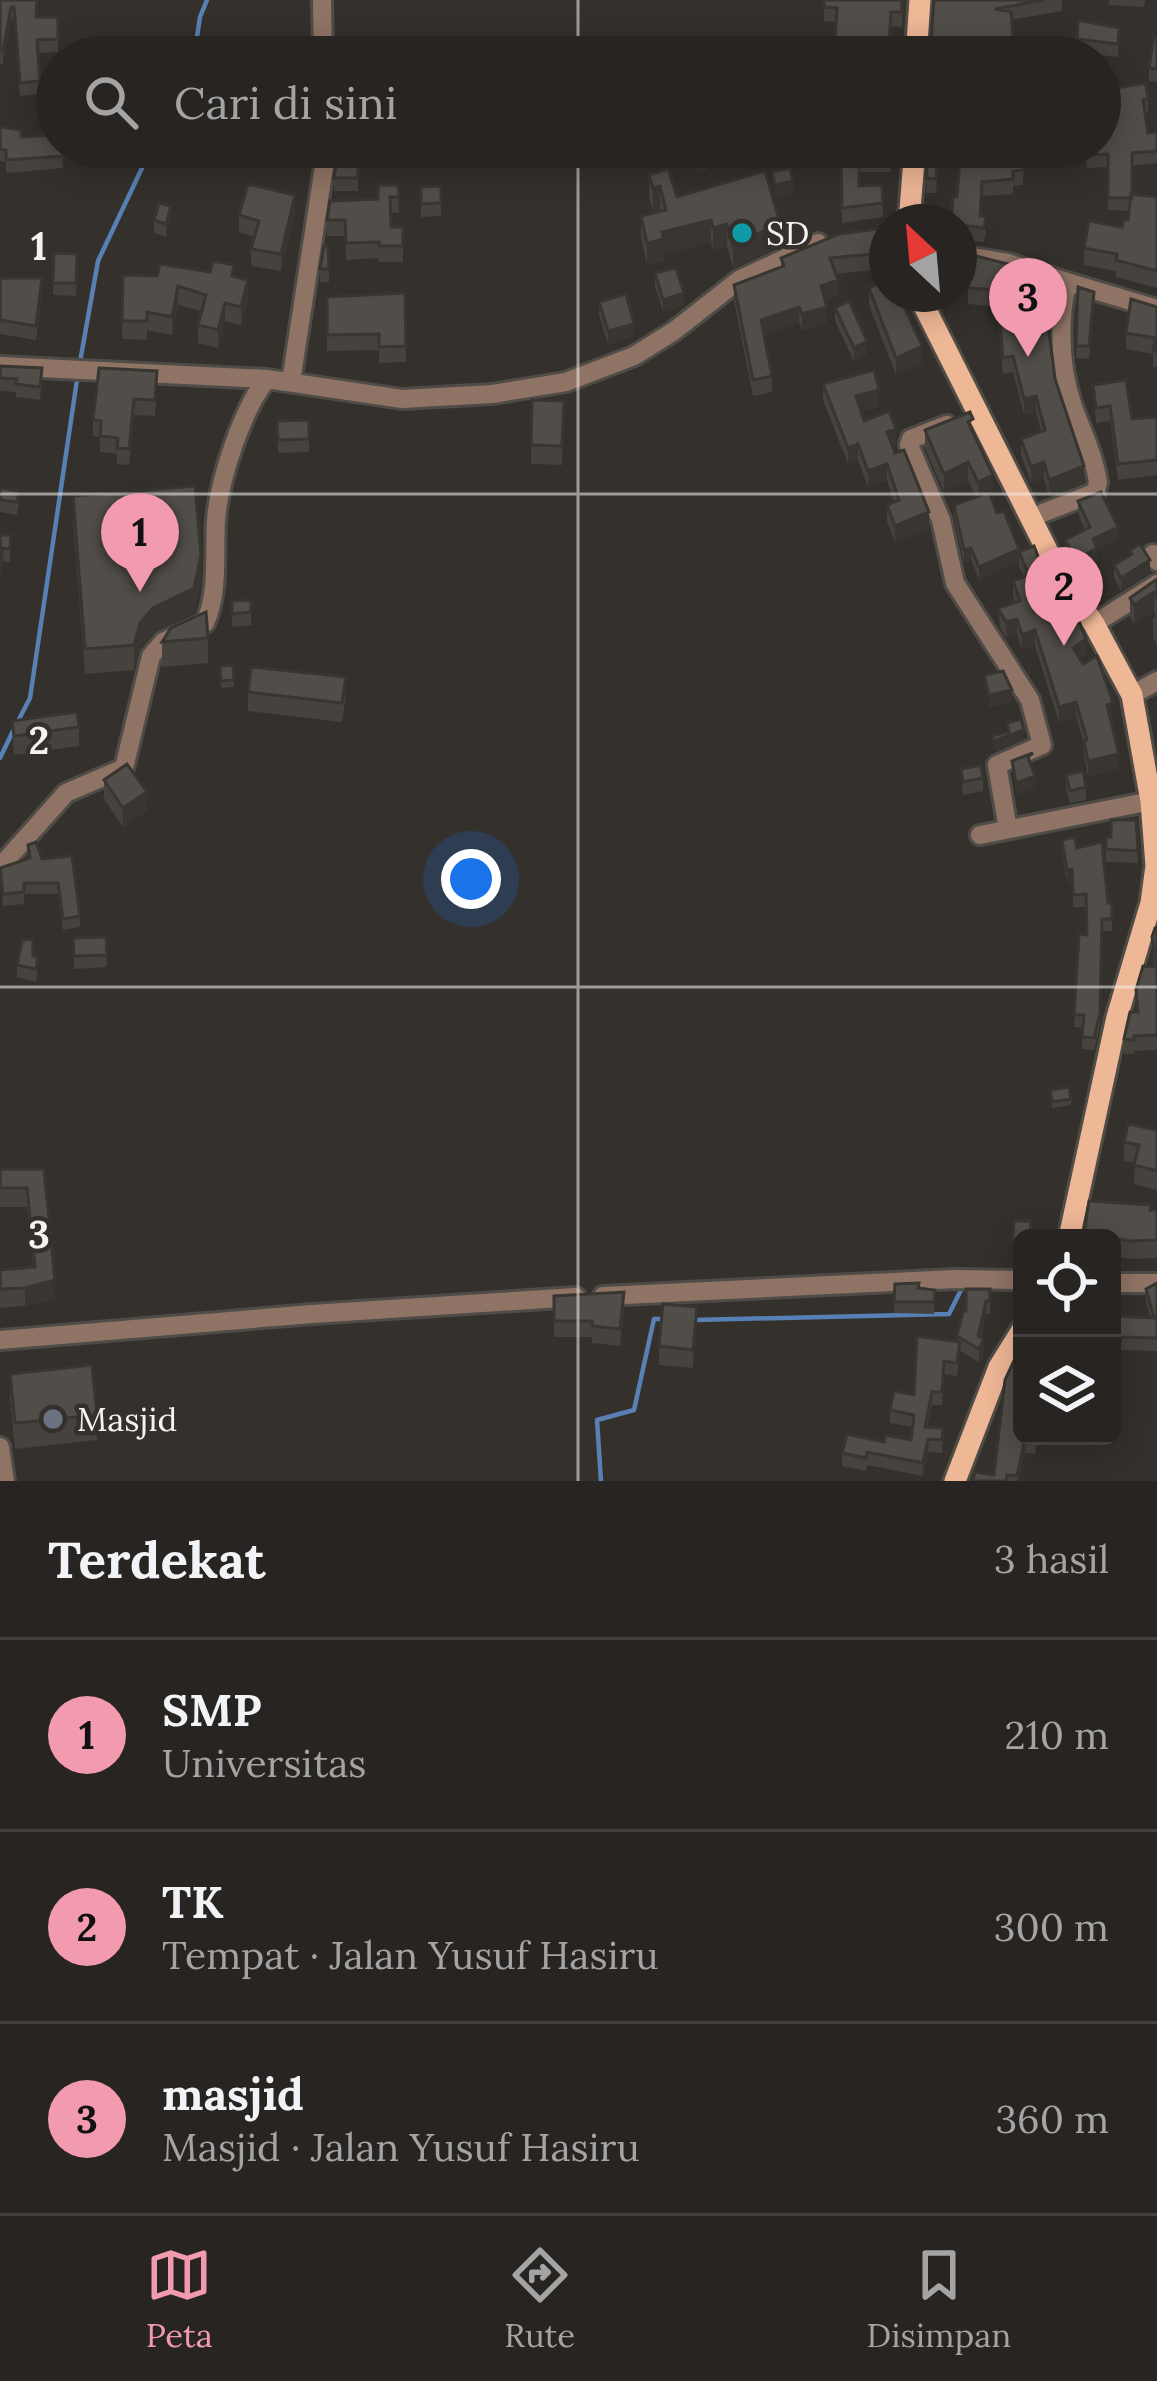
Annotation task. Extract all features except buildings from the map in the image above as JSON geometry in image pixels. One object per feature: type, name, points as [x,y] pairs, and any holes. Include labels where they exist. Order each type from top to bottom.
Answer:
[{"type":"main road","points":[[917,36],[920,0]]},
{"type":"main road","points":[[911,204],[915,168]]},
{"type":"main road","points":[[927,312],[1058,572],[1094,624],[1134,705],[1151,801],[1156,866],[1151,903],[1117,1017],[1071,1229]]},
{"type":"main road","points":[[955,1481],[999,1367],[1018,1337]]},
{"type":"street","points":[[322,0],[323,36]]},
{"type":"street","points":[[291,382],[324,168]]},
{"type":"street","points":[[0,366],[267,379],[402,399],[492,394],[566,382],[634,356],[739,280],[836,237]]},
{"type":"street","points":[[977,258],[1157,309]]},
{"type":"street","points":[[1030,518],[1096,492],[1098,482],[1061,358],[1061,310],[1067,282]]},
{"type":"street","points":[[0,867],[66,793],[124,768],[152,656],[163,642],[205,622],[212,600],[217,512],[226,473],[251,404],[267,379]]},
{"type":"street","points":[[979,412],[911,439],[909,445],[940,520],[955,583],[1013,671],[1037,718],[1041,747],[997,765],[1009,829]]},
{"type":"street","points":[[1094,624],[1157,584]]},
{"type":"street","points":[[1157,680],[1134,705],[1157,727]]},
{"type":"street","points":[[980,835],[1151,801]]},
{"type":"street","points":[[0,1340],[312,1313],[955,1279],[1013,1280]]},
{"type":"street","points":[[1121,1282],[1157,1283]]},
{"type":"street","points":[[0,1448],[5,1481]]},
{"type":"waterway","points":[[197,36],[207,0]]},
{"type":"waterway","points":[[80,362],[98,261],[142,168]]},
{"type":"waterway","points":[[18,721],[30,698],[78,373]]},
{"type":"waterway","points":[[0,758],[13,731]]},
{"type":"waterway","points":[[694,1320],[949,1314],[964,1284]]},
{"type":"waterway","points":[[601,1481],[597,1420],[634,1410],[654,1319],[665,1319]]},
{"type":"place","name":"SD","points":[[742,233]]},
{"type":"place","name":"masjid","points":[[1028,357]]},
{"type":"place","name":"SMP","points":[[140,592]]},
{"type":"place","name":"TK","points":[[1064,646]]},
{"type":"place","name":"Masjid","points":[[53,1419]]}]
